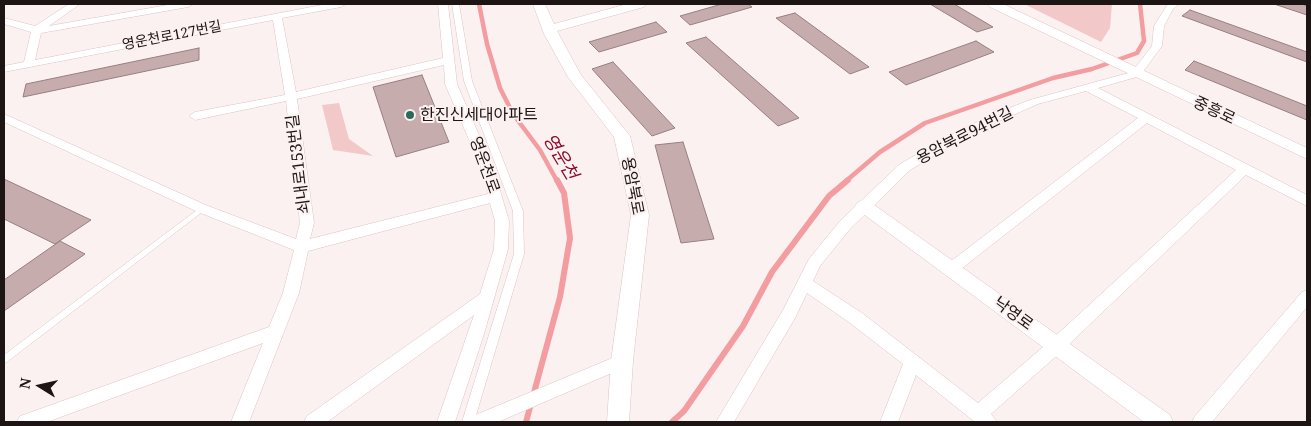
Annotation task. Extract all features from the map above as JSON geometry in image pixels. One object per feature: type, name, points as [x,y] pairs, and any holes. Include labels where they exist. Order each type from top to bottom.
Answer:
[{"type":"street","points":[[29,64],[37,29],[75,4]]},
{"type":"street","points":[[4,21],[20,27],[37,29],[188,4]]},
{"type":"street","name":"영운천로127번길","points":[[4,69],[279,11],[340,4]]},
{"type":"street","name":"영운천로","points":[[443,4],[451,84],[488,170],[502,221],[501,249],[446,422]]},
{"type":"street","points":[[455,4],[468,81],[518,211],[519,254],[468,422]]},
{"type":"street","name":"용암북로","points":[[538,4],[575,77],[622,136],[640,215],[622,361],[618,422]]},
{"type":"street","points":[[550,29],[640,4]]},
{"type":"street","name":"중흥로","points":[[994,4],[1136,74],[1307,154]]},
{"type":"street","points":[[1136,74],[1157,46],[1159,26],[1169,7],[1174,4]]},
{"type":"street","name":"쇠내로153번길","points":[[240,422],[291,293],[307,223],[279,11]]},
{"type":"street","points":[[195,116],[291,97],[449,60]]},
{"type":"street","name":"용암북로94번길","points":[[725,422],[789,314],[814,263],[845,225],[905,167],[953,139],[993,119],[1034,102],[1136,74]]},
{"type":"street","points":[[1087,87],[1307,201]]},
{"type":"street","points":[[4,118],[203,209],[301,247],[495,197]]},
{"type":"street","points":[[951,269],[1146,118]]},
{"type":"street","points":[[804,283],[856,318],[983,418],[1056,346],[1245,169]]},
{"type":"street","name":"낙영로","points":[[864,206],[1162,422]]},
{"type":"street","points":[[1201,422],[1307,296]]},
{"type":"street","points":[[314,422],[486,298]]},
{"type":"street","points":[[26,422],[275,332]]},
{"type":"street","points":[[478,422],[572,384],[622,361]]},
{"type":"street","points":[[888,422],[912,362]]},
{"type":"lane","points":[[4,360],[203,209]]},
{"type":"shaded area","points":[[1024,4],[1112,4],[1110,28],[1101,42]]},
{"type":"shaded area","points":[[339,103],[349,139],[373,156],[333,150],[322,105]]},
{"type":"building","points":[[722,4],[748,4],[752,7],[690,25],[680,16]]},
{"type":"building","points":[[930,4],[954,4],[993,27],[977,32]]},
{"type":"building","points":[[1274,4],[1302,4],[1307,6],[1307,15]]},
{"type":"building","points":[[1190,10],[1307,52],[1307,62],[1182,16]]},
{"type":"building","points":[[795,13],[869,67],[850,74],[776,18]]},
{"type":"building","points":[[656,22],[667,32],[599,52],[589,42]]},
{"type":"building","points":[[706,37],[799,118],[778,126],[686,43]]},
{"type":"building","points":[[976,41],[994,52],[906,85],[889,72]]},
{"type":"building","points":[[199,48],[199,60],[23,97],[26,84]]},
{"type":"building","points":[[1194,61],[1307,106],[1307,120],[1185,70]]},
{"type":"building","points":[[613,62],[675,128],[652,136],[592,69]]},
{"type":"building","name":"한진신세대아파트","points":[[422,75],[449,142],[396,157],[373,87]]},
{"type":"building","points":[[683,142],[714,239],[681,243],[655,145]]},
{"type":"building","points":[[4,179],[91,220],[55,244],[4,219]]},
{"type":"building","points":[[60,241],[85,254],[4,311],[4,280]]},
{"type":"waterway","name":"영운천","points":[[479,4],[487,44],[500,88],[513,114],[540,150],[557,181]]},
{"type":"waterway","points":[[846,181],[880,152],[925,123],[1053,78],[1092,69],[1137,53],[1144,41],[1140,4]]},
{"type":"waterway","name":"영운천","points":[[526,422],[560,297],[570,238],[564,193],[557,180]]},
{"type":"waterway","points":[[672,422],[684,411],[743,326],[772,272],[829,196],[848,180]]},
{"type":"place","name":"한진신세대아파트","points":[[410,115]]}]
